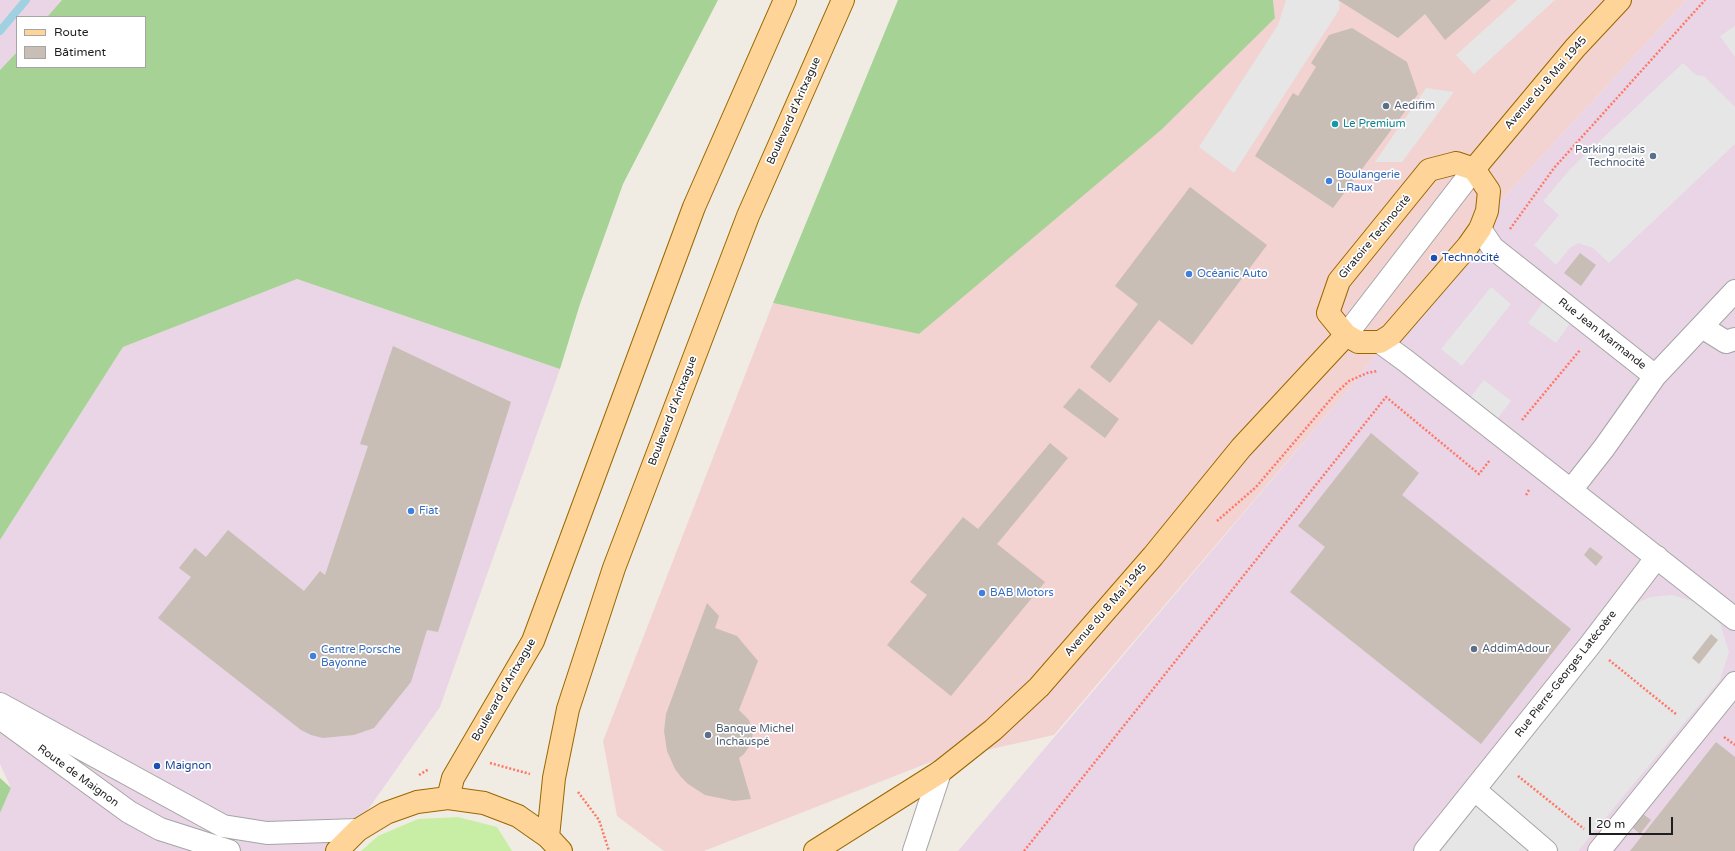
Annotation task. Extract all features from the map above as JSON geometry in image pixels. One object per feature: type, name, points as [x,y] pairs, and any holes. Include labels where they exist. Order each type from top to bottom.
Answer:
[{"type":"main road","name":"Boulevard d'Aritxague","points":[[448,798],[453,778],[533,641],[694,207],[786,0]]},
{"type":"main road","name":"Boulevard d'Aritxague","points":[[555,844],[554,778],[568,709],[614,568],[748,216],[844,0]]},
{"type":"main road","name":"Avenue du 8 Mai 1945","points":[[1474,169],[1575,48],[1620,0]]},
{"type":"main road","name":"Giratoire Technocité","points":[[1380,342],[1358,342],[1346,335],[1328,313],[1338,281],[1429,170],[1456,163],[1474,169]]},
{"type":"main road","points":[[1380,342],[1391,335],[1468,246],[1480,229],[1487,211],[1489,191],[1474,169]]},
{"type":"main road","name":"Avenue du 8 Mai 1945","points":[[818,848],[940,772],[993,730],[1039,687],[1153,556],[1241,448],[1346,335]]},
{"type":"main road","points":[[337,851],[358,830],[386,813],[417,802],[448,798],[484,803],[518,816],[555,844]]},
{"type":"street","points":[[1346,335],[1474,169]]},
{"type":"street","name":"Rue Jean Marmande","points":[[1480,229],[1493,248],[1655,376],[1604,448],[1571,490]]},
{"type":"street","points":[[1655,376],[1735,291]]},
{"type":"street","points":[[1702,327],[1726,342],[1735,339]]},
{"type":"street","points":[[1380,342],[1735,619]]},
{"type":"street","name":"Rue Pierre-Georges Latécoère","points":[[1425,851],[1590,645],[1657,557]]},
{"type":"street","points":[[1599,851],[1735,683]]},
{"type":"street","points":[[0,704],[223,826],[267,833],[358,830]]},
{"type":"street","name":"Route de Maignon","points":[[0,718],[129,812],[160,829],[229,851]]},
{"type":"street","points":[[914,851],[940,772]]},
{"type":"street","points":[[1475,790],[1546,851]]},
{"type":"street","name":"Route de Maignon","points":[[160,829],[184,851]]},
{"type":"path","points":[[1493,248],[1517,220],[1554,168],[1705,0]]},
{"type":"path","points":[[1024,851],[1386,397],[1479,474],[1597,330]]},
{"type":"path","points":[[1212,526],[1256,487],[1336,393],[1349,381],[1367,373],[1382,371],[1394,374],[1406,361]]},
{"type":"path","points":[[1590,645],[1679,717]]},
{"type":"path","points":[[484,761],[536,776]]},
{"type":"path","points":[[416,776],[432,767]]},
{"type":"path","points":[[1515,774],[1587,831]]},
{"type":"path","points":[[574,787],[599,820],[609,851]]},
{"type":"shaded area","points":[[0,0],[62,0],[48,16],[16,16],[16,53],[0,70]]},
{"type":"shaded area","points":[[1273,0],[1686,0],[1494,208],[1347,391],[1054,735],[928,763],[704,851],[664,851],[617,816],[603,741],[773,303],[919,334],[1275,18]]},
{"type":"shaded area","points":[[1286,0],[1340,0],[1339,10],[1234,173],[1199,147],[1278,25]]},
{"type":"shaded area","points":[[1517,0],[1555,0],[1474,74],[1456,55]]},
{"type":"shaded area","name":"Technocité","points":[[1686,0],[1735,0],[1735,851],[958,851],[1347,391],[1494,208]]},
{"type":"shaded area","points":[[1735,26],[1735,57],[1720,36]]},
{"type":"shaded area","name":"Parking relais Technocité","points":[[1683,63],[1696,75],[1704,76],[1735,107],[1735,144],[1609,263],[1593,248],[1578,243],[1570,248],[1556,265],[1534,245],[1559,215],[1543,201],[1572,167]]},
{"type":"shaded area","points":[[1426,88],[1454,92],[1402,162],[1375,162]]},
{"type":"shaded area","points":[[297,279],[560,369],[440,707],[339,851],[0,851],[0,813],[11,788],[0,764],[0,540],[123,347]]},
{"type":"shaded area","points":[[1491,287],[1511,304],[1462,366],[1441,349]]},
{"type":"shaded area","points":[[1550,293],[1577,314],[1556,343],[1528,323]]},
{"type":"shaded area","points":[[1484,380],[1511,401],[1490,428],[1463,407]]},
{"type":"shaded area","points":[[1672,595],[1696,602],[1720,623],[1729,652],[1720,680],[1578,851],[1441,851],[1631,606],[1650,597]]},
{"type":"green space","points":[[62,0],[718,0],[623,184],[580,304],[560,369],[297,279],[123,347],[0,540],[0,70],[16,53],[16,68],[146,68],[146,16],[48,16]]},
{"type":"green space","points":[[898,0],[1273,0],[1275,18],[1161,130],[919,334],[773,303]]},
{"type":"green space","points":[[0,778],[11,788],[0,813]]},
{"type":"green space","points":[[458,817],[497,827],[512,851],[361,851],[378,836],[418,819]]},
{"type":"building","points":[[1338,0],[1491,0],[1445,40],[1425,14],[1398,38]]},
{"type":"building","name":"Le Premium","points":[[1352,28],[1407,62],[1418,94],[1333,208],[1255,156],[1293,93],[1298,96],[1316,67],[1311,63],[1329,35]]},
{"type":"building","points":[[1190,187],[1267,245],[1192,345],[1159,320],[1110,383],[1090,367],[1138,304],[1115,286]]},
{"type":"building","points":[[1580,253],[1596,265],[1581,286],[1564,273]]},
{"type":"building","points":[[393,346],[511,402],[438,632],[427,630],[411,682],[374,728],[354,735],[323,738],[311,735],[301,730],[158,618],[191,577],[179,568],[195,548],[206,557],[228,530],[304,591],[320,571],[325,575],[368,446],[360,444]]},
{"type":"building","points":[[1079,388],[1119,419],[1105,438],[1063,407]]},
{"type":"building","points":[[1371,433],[1419,473],[1402,495],[1571,629],[1481,744],[1290,592],[1325,547],[1298,526]]},
{"type":"building","points":[[1050,443],[1068,458],[997,544],[1045,582],[951,696],[887,645],[927,595],[910,582],[963,517],[978,529]]},
{"type":"building","points":[[1590,547],[1603,557],[1596,566],[1584,555]]},
{"type":"building","points":[[707,603],[719,616],[715,628],[737,636],[758,661],[739,710],[749,720],[753,732],[751,744],[739,758],[751,799],[734,801],[705,795],[688,784],[681,777],[675,769],[667,751],[664,731],[666,714]]},
{"type":"building","points":[[1711,634],[1718,640],[1699,664],[1692,658]]},
{"type":"building","points":[[1716,742],[1735,757],[1735,851],[1630,851]]},
{"type":"building","points":[[1643,814],[1651,820],[1640,834],[1632,827]]},
{"type":"waterway","points":[[0,31],[26,0]]},
{"type":"place","name":"Aedifim","points":[[1386,106]]},
{"type":"place","name":"Le Premium","points":[[1335,124]]},
{"type":"place","name":"Parking relais Technocité","points":[[1653,156]]},
{"type":"place","name":"Boulangerie L.Raux","points":[[1329,181]]},
{"type":"place","name":"Technocité","points":[[1434,258]]},
{"type":"place","name":"Océanic Auto","points":[[1189,274]]},
{"type":"place","name":"Fiat","points":[[411,511]]},
{"type":"place","name":"BAB Motors","points":[[982,593]]},
{"type":"place","name":"AddimAdour","points":[[1474,649]]},
{"type":"place","name":"Centre Porsche Bayonne","points":[[313,656]]},
{"type":"place","name":"Banque Michel Inchauspé","points":[[708,735]]},
{"type":"place","name":"Maignon","points":[[157,766]]}]
